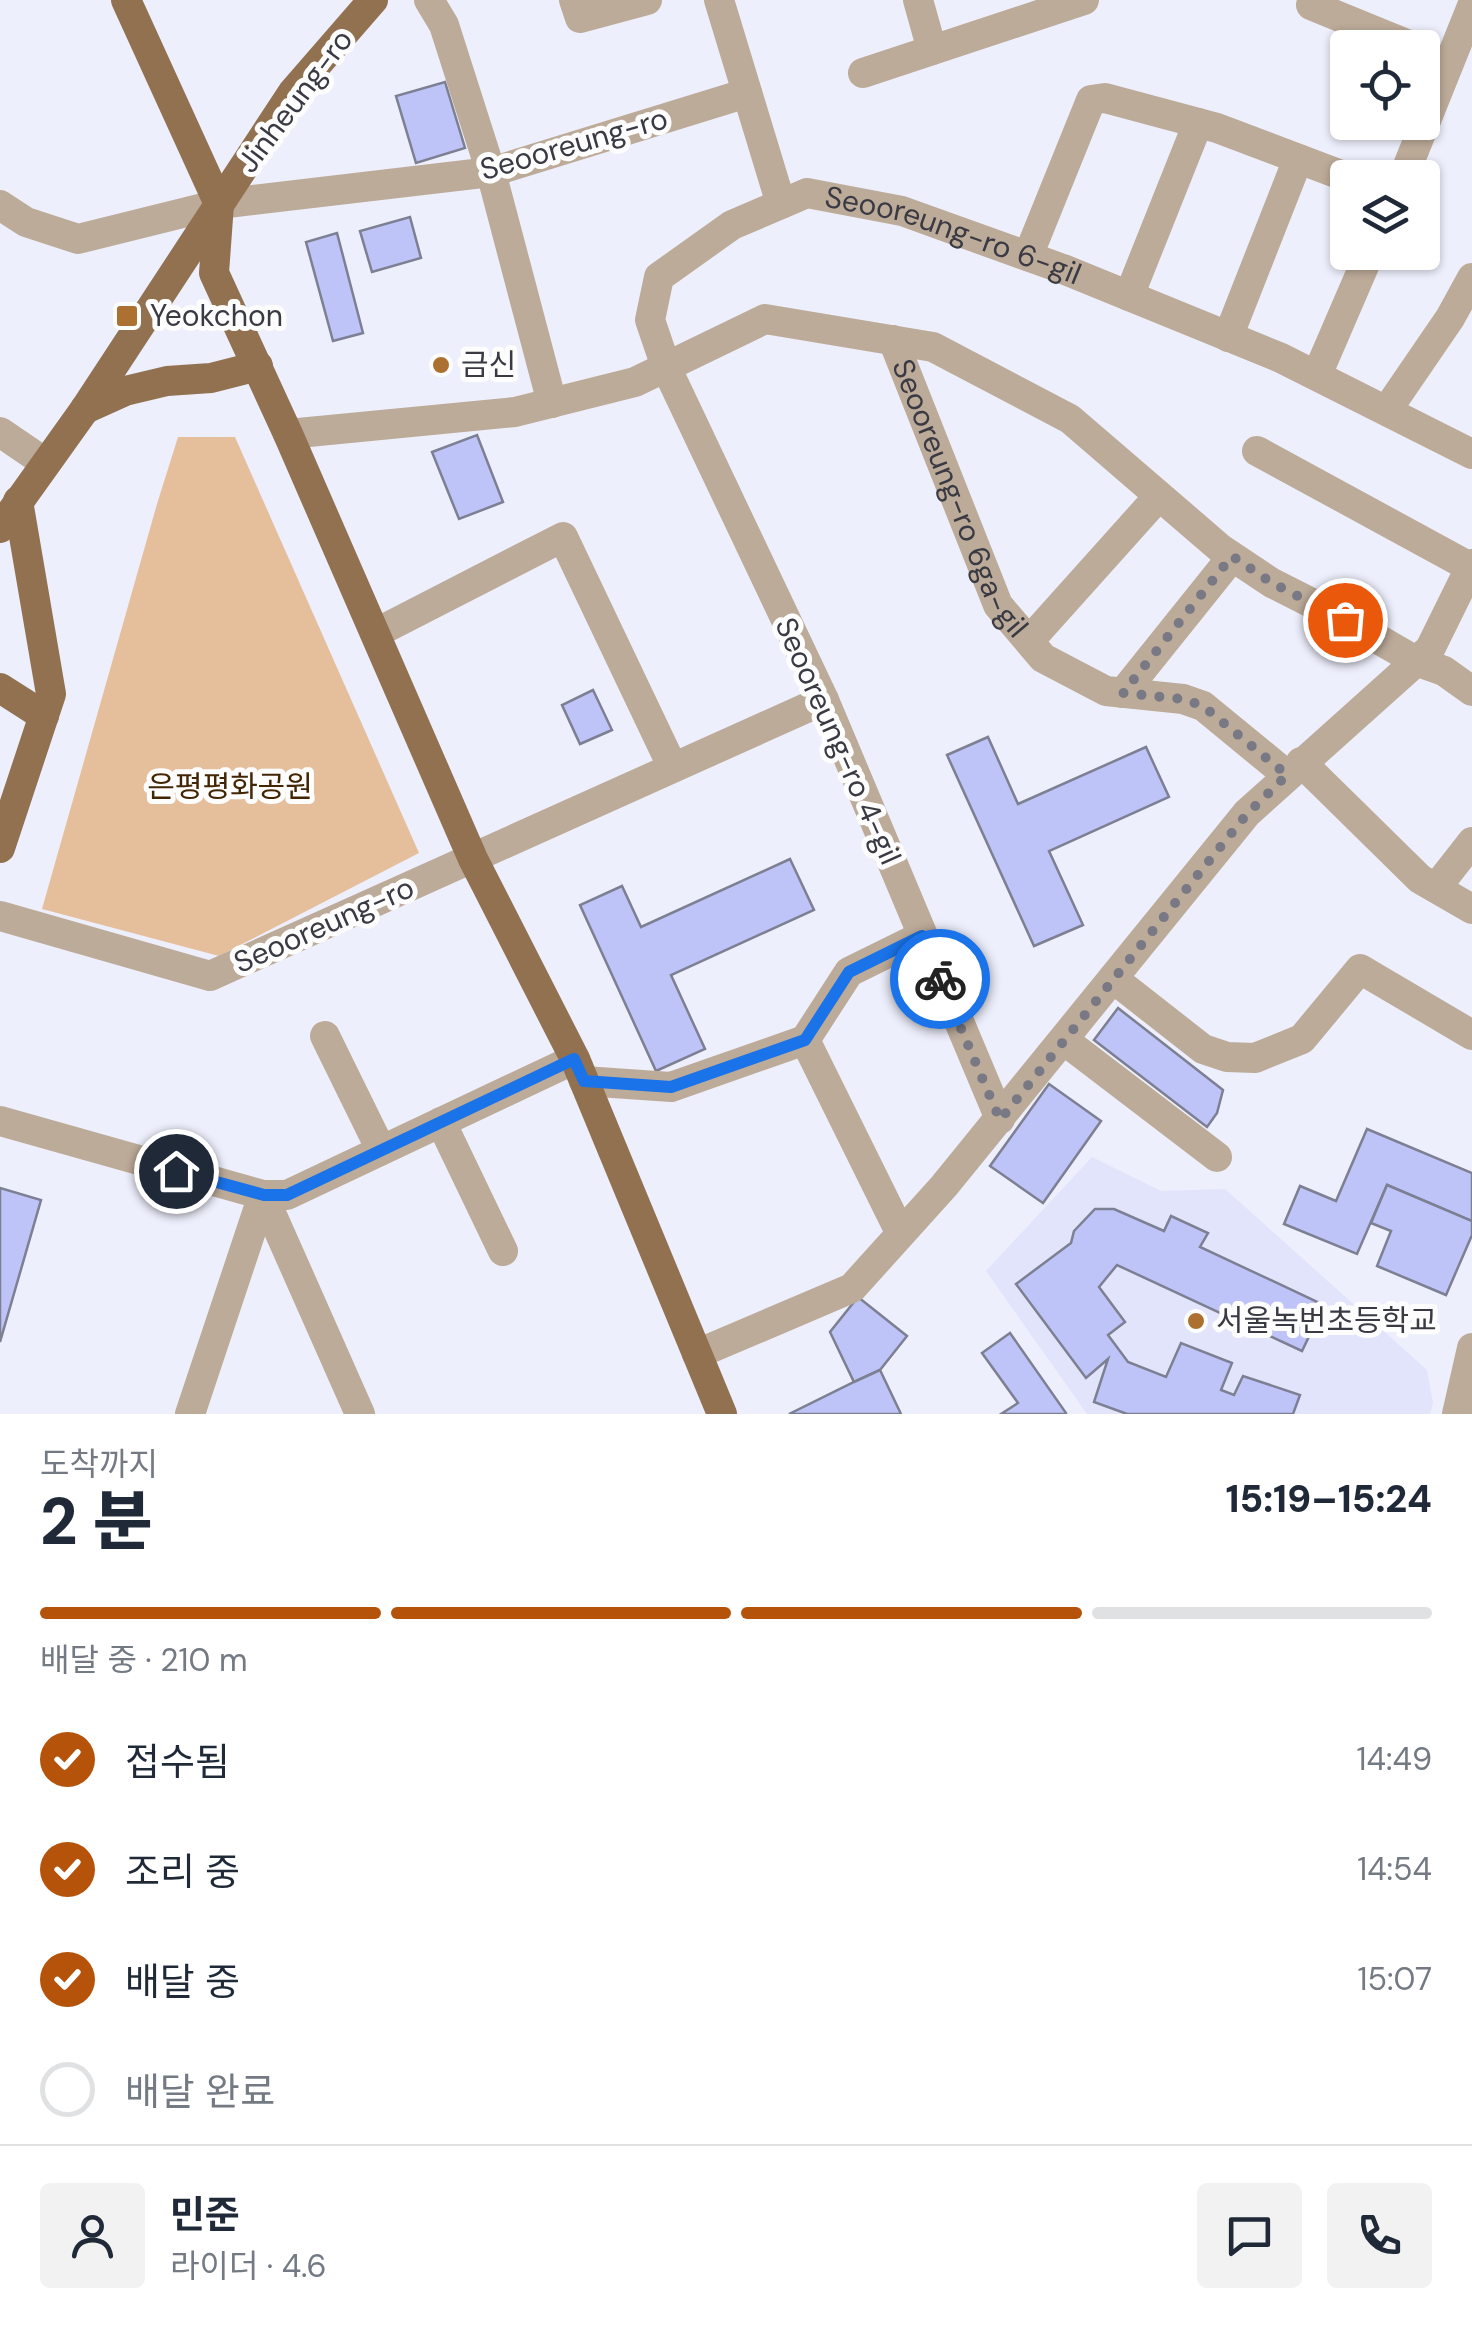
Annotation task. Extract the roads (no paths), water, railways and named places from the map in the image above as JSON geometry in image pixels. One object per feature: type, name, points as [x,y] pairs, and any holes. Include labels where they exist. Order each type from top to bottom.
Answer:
[{"type":"main road","points":[[126,0],[219,204],[214,272],[473,859],[579,1070],[722,1414]]},
{"type":"main road","name":"Jinheung-ro","points":[[0,528],[85,409],[293,92],[373,0]]},
{"type":"main road","points":[[85,409],[125,391],[167,381],[211,378],[258,366]]},
{"type":"main road","points":[[0,848],[51,694],[18,501]]},
{"type":"main road","points":[[0,688],[44,716]]},
{"type":"street","points":[[430,0],[444,25],[491,172],[552,403]]},
{"type":"street","points":[[574,0],[580,18],[647,0]]},
{"type":"street","points":[[719,0],[781,204]]},
{"type":"street","points":[[918,0],[932,50]]},
{"type":"street","points":[[863,73],[1084,0]]},
{"type":"street","points":[[1311,5],[1372,30]]},
{"type":"street","points":[[1440,41],[1472,6]]},
{"type":"street","name":"Seooreung-ro","points":[[219,204],[491,172],[747,93]]},
{"type":"street","points":[[1028,256],[1091,100],[1105,98],[1198,122],[1330,171]]},
{"type":"street","points":[[1129,296],[1198,122]]},
{"type":"street","points":[[1228,337],[1298,158]]},
{"type":"street","name":"Seooreung-ro 6-gil","points":[[666,367],[650,320],[659,276],[732,225],[807,193],[902,211],[1028,256],[1317,375],[1472,454]]},
{"type":"street","name":"Jinheung-ro","points":[[0,205],[26,222],[78,240],[219,204]]},
{"type":"street","points":[[1317,375],[1362,270]]},
{"type":"street","points":[[1387,410],[1450,318],[1472,278]]},
{"type":"street","name":"Seooreung-ro 6ga-gil","points":[[666,367],[765,319],[932,347],[1070,419],[1232,556],[1272,583],[1416,661],[1444,671],[1472,691]]},
{"type":"street","name":"Seooreung-ro 6ga-gil","points":[[893,340],[998,605],[1029,641],[1159,496]]},
{"type":"street","points":[[288,434],[515,412],[635,382],[666,367]]},
{"type":"street","name":"Seooreung-ro 4-gil","points":[[666,367],[824,700],[1000,1120]]},
{"type":"street","points":[[0,432],[44,462]]},
{"type":"street","points":[[697,1354],[852,1288],[1000,1120],[1247,814],[1430,649],[1471,566],[1257,452]]},
{"type":"street","points":[[376,632],[563,536],[672,766]]},
{"type":"street","points":[[1123,693],[1232,556]]},
{"type":"street","points":[[1029,641],[1043,658],[1106,691],[1183,699],[1203,706],[1294,768],[1420,879],[1472,908]]},
{"type":"street","name":"Seooreung-ro","points":[[0,916],[210,976],[824,700]]},
{"type":"street","points":[[1436,888],[1472,842]]},
{"type":"street","points":[[0,1120],[264,1195],[287,1195],[441,1122],[579,1070],[671,1087],[805,1040],[849,972],[922,936]]},
{"type":"street","points":[[1115,980],[1204,1050],[1227,1058],[1254,1058],[1302,1039],[1360,969],[1472,1035]]},
{"type":"street","points":[[325,1036],[381,1150]]},
{"type":"street","points":[[805,1040],[900,1232]]},
{"type":"street","points":[[1065,1041],[1217,1158]]},
{"type":"street","points":[[441,1122],[503,1251]]},
{"type":"street","points":[[190,1414],[264,1195]]},
{"type":"street","points":[[264,1195],[360,1414]]},
{"type":"street","points":[[1457,1414],[1472,1348]]},
{"type":"place","name":"Yeokchon","points":[[127,316]]},
{"type":"place","name":"금신","points":[[441,365]]},
{"type":"place","name":"서울녹번초등학교","points":[[1196,1321]]},
{"type":"park label","name":"은평평화공원","points":[[230,787]]}]
